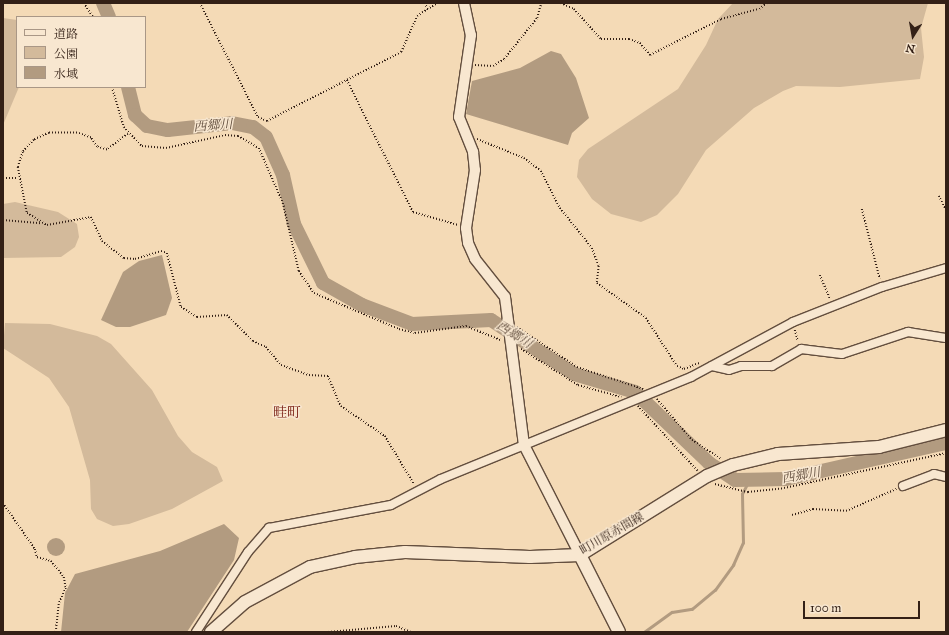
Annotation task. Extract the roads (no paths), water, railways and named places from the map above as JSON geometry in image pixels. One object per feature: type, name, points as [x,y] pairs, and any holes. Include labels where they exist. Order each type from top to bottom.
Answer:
[{"type":"main road","name":"町川原赤間線","points":[[211,632],[245,602],[271,585],[310,567],[354,557],[405,552],[530,557],[580,555],[706,477],[733,465],[778,454],[879,447],[946,430]]},
{"type":"main road","points":[[580,555],[619,632]]},
{"type":"street","points":[[464,3],[471,35],[459,117],[468,141],[475,170],[466,228],[471,252],[504,297],[509,320],[524,445],[580,555]]},
{"type":"street","points":[[196,632],[248,552],[269,528],[385,507],[524,445],[712,366],[793,322],[882,287],[946,268]]},
{"type":"street","points":[[712,366],[729,370],[741,366],[772,366],[801,349],[842,354],[908,332],[946,338]]},
{"type":"street","points":[[903,486],[934,474],[946,477]]},
{"type":"water","points":[[551,51],[561,54],[576,78],[589,118],[572,133],[568,145],[466,114],[472,81],[520,68]]},
{"type":"water","points":[[162,255],[172,298],[166,315],[130,327],[116,327],[101,320],[123,272],[139,261]]},
{"type":"water","points":[[224,524],[239,538],[234,560],[187,632],[61,632],[65,593],[75,574],[160,551]]},
{"type":"water","points":[[56,538],[62,541],[65,547],[62,553],[56,556],[50,553],[47,547],[50,541]]},
{"type":"waterway","name":"西郷川","points":[[103,3],[109,16]]},
{"type":"waterway","name":"西郷川","points":[[128,88],[135,115],[147,126],[168,130],[232,123],[253,127],[266,137],[283,175],[294,224],[323,283],[362,305],[412,324],[491,320],[574,374],[635,392],[709,463],[735,480],[786,479],[946,443]]},
{"type":"waterway","points":[[644,632],[672,612],[692,609],[715,590],[733,565],[743,543],[742,494],[748,482]]},
{"type":"waterway","points":[[345,632],[406,632]]},
{"type":"district","name":"畦町","points":[[287,413]]}]
